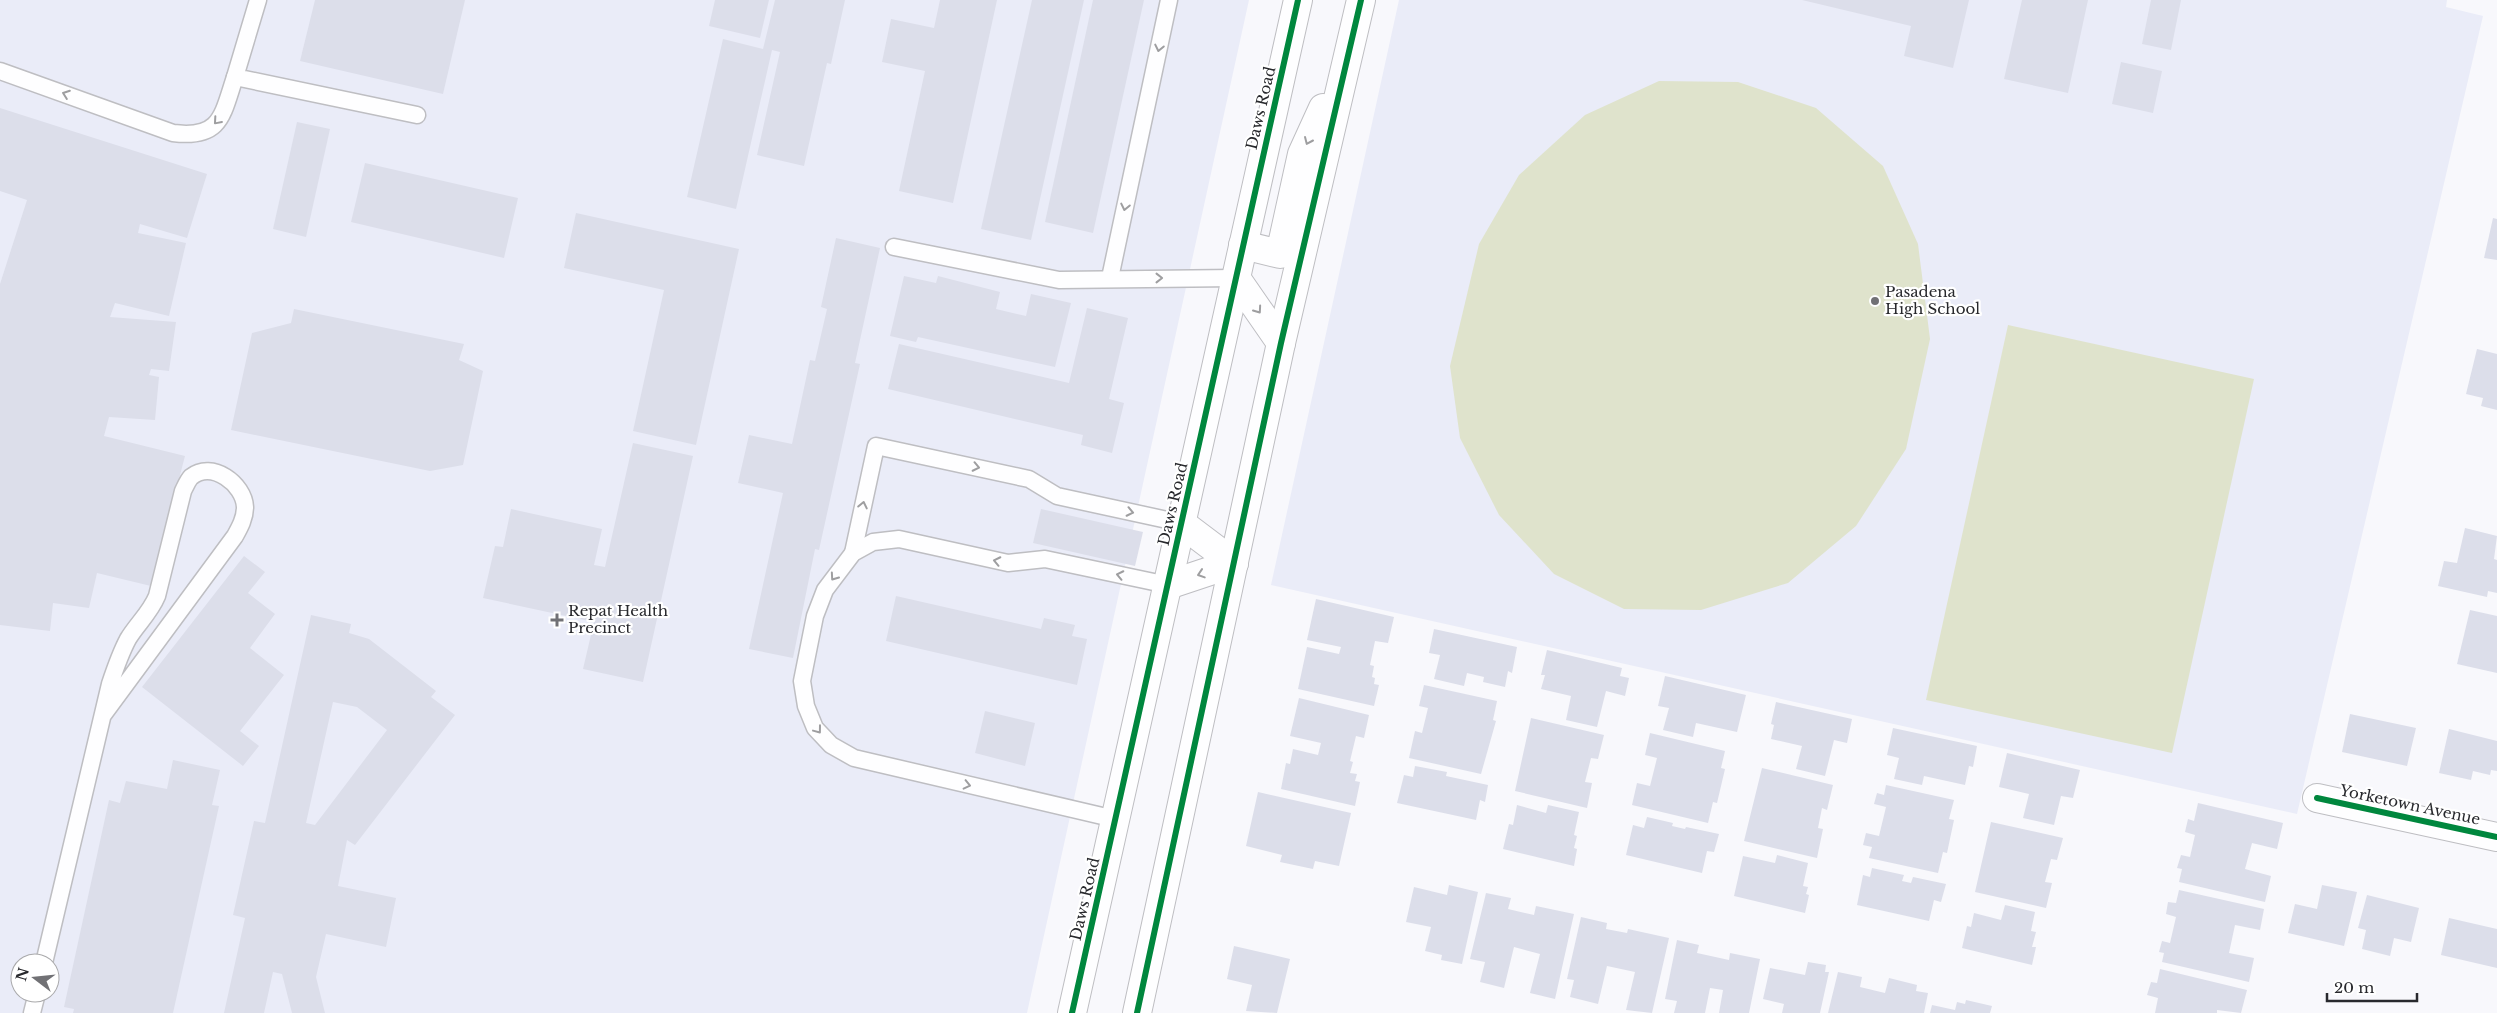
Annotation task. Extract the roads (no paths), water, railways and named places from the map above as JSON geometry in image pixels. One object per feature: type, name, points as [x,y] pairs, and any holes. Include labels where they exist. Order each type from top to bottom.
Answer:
[{"type":"main road","name":"Daws Road","points":[[1072,1013],[1298,0]]},
{"type":"main road","points":[[1137,1013],[1281,343],[1361,0]]},
{"type":"main road","points":[[1243,245],[1280,254],[1302,154],[1350,49]]},
{"type":"main road","points":[[1236,278],[1281,343]]},
{"type":"main road","points":[[1181,523],[1234,563]]},
{"type":"main road","points":[[1168,584],[1234,563]]},
{"type":"main road","name":"Yorketown Avenue","points":[[2317,798],[2497,837]]},
{"type":"lane","points":[[0,71],[173,132],[194,135],[210,129],[222,116],[258,0]]},
{"type":"lane","points":[[1110,278],[1169,0]]},
{"type":"lane","points":[[235,77],[417,115]]},
{"type":"lane","points":[[894,247],[1059,280],[1236,278]]},
{"type":"lane","points":[[853,553],[876,446],[1029,479],[1057,496],[1181,523]]},
{"type":"lane","points":[[46,953],[103,716],[119,659],[129,638],[151,610],[157,596],[190,478],[201,473],[216,473],[227,477],[242,494],[245,506],[242,522],[234,536],[103,716]]},
{"type":"lane","points":[[1115,819],[854,758],[831,745],[815,728],[806,706],[802,681],[815,616],[825,590],[853,553],[872,542],[899,539],[1008,563],[1045,559],[1168,584]]},
{"type":"place","name":"Pasadena High School","points":[[1875,301]]},
{"type":"place","name":"Repat Health Precinct","points":[[557,620]]}]
